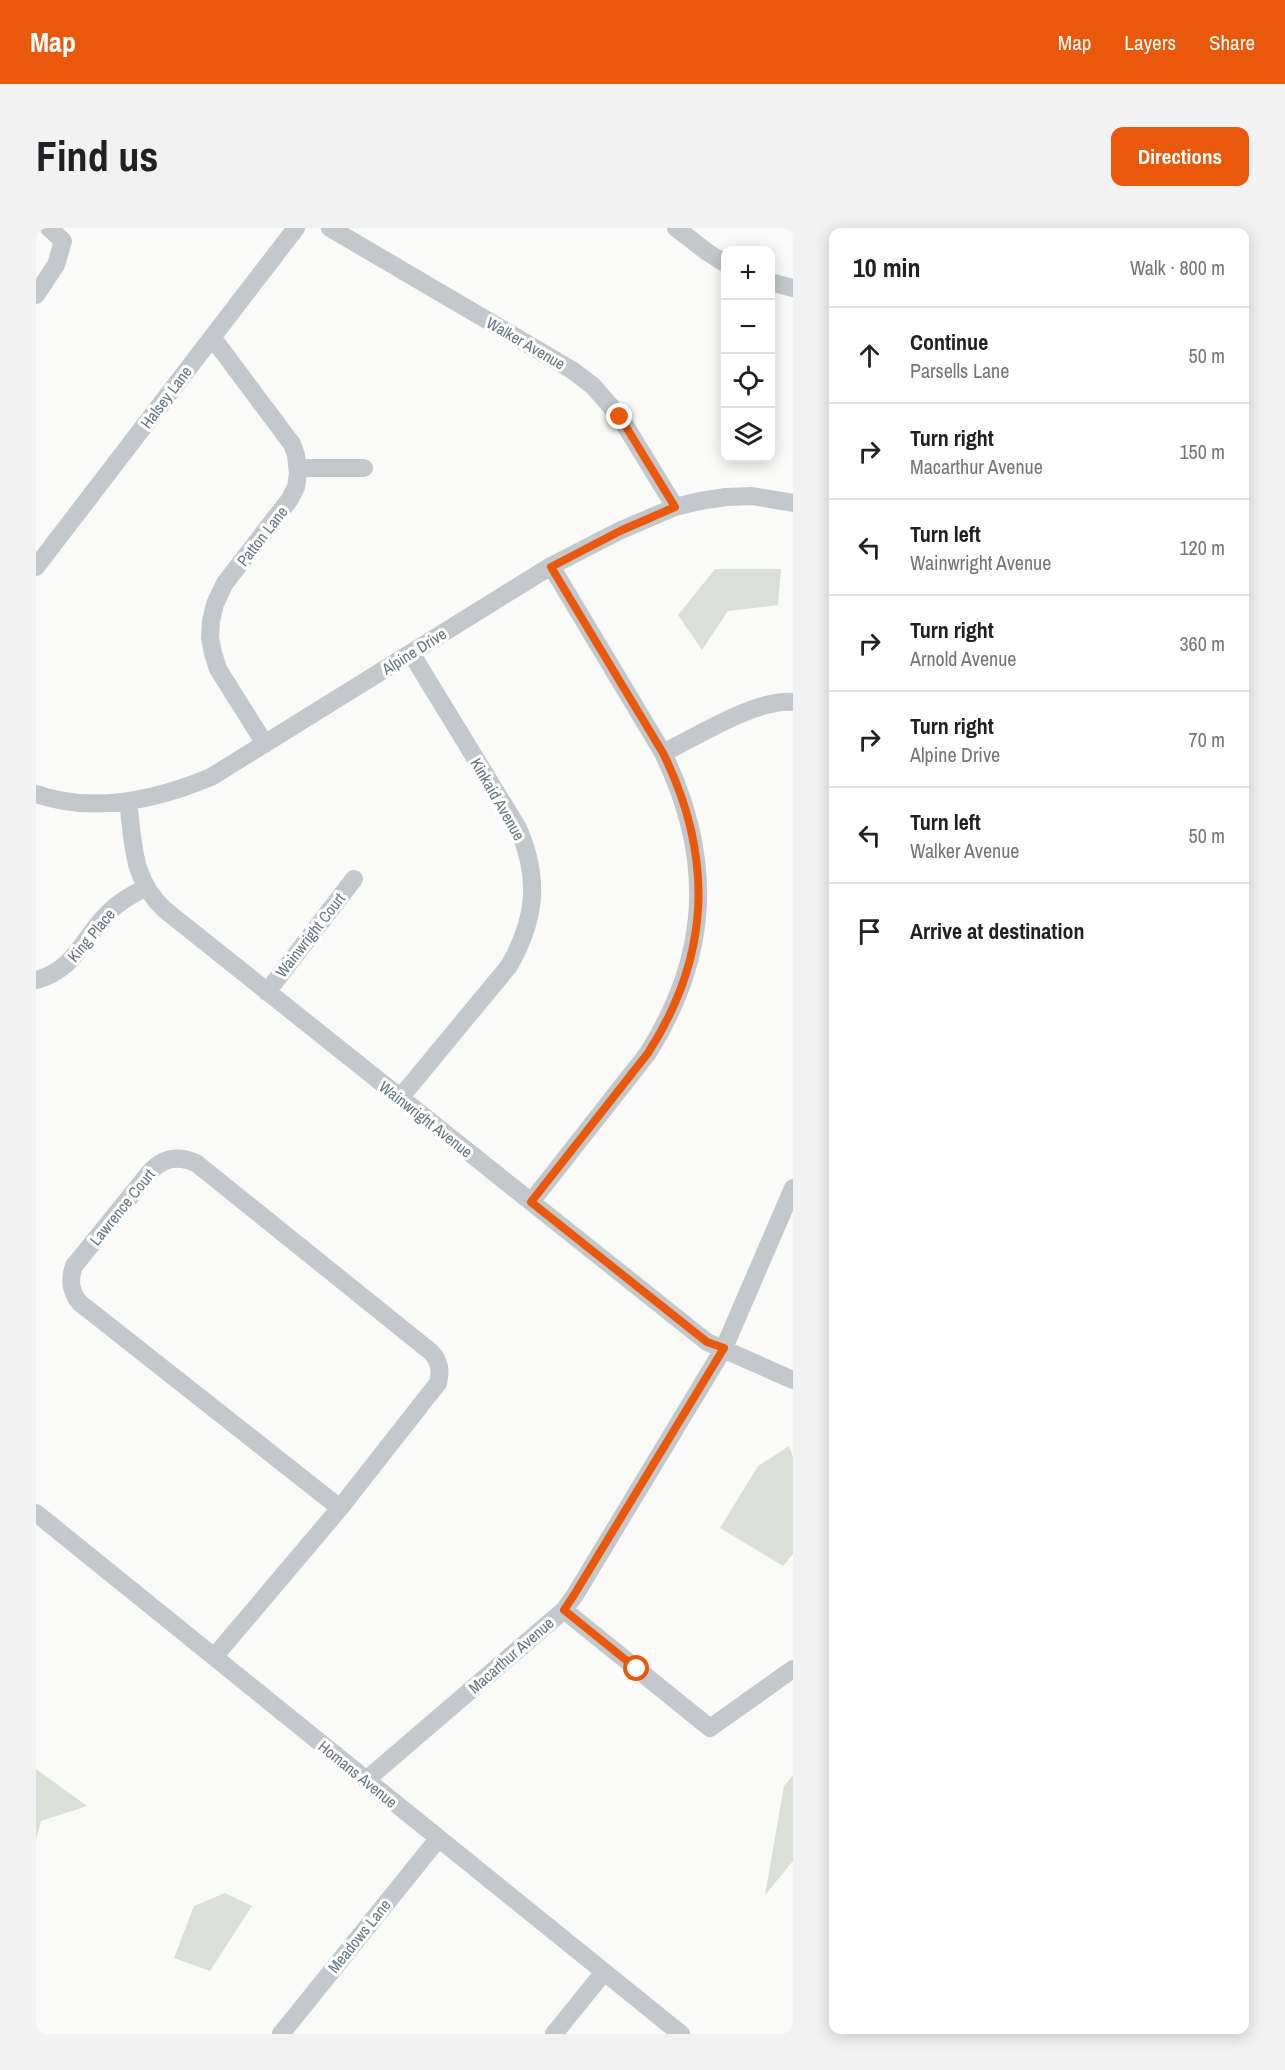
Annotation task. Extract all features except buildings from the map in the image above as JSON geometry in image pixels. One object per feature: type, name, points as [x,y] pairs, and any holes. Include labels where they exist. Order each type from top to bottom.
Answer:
[{"type":"street","points":[[36,294],[56,265],[63,240],[49,228]]},
{"type":"street","name":"Halsey Lane","points":[[36,567],[296,228]]},
{"type":"street","name":"Walker Avenue","points":[[330,228],[572,370],[592,386],[620,417],[675,507]]},
{"type":"street","points":[[676,228],[721,261]]},
{"type":"street","points":[[775,283],[793,288]]},
{"type":"street","points":[[212,338],[292,444],[298,468],[364,468]]},
{"type":"street","name":"Patton Lane","points":[[265,744],[219,669],[210,638],[211,621],[215,604],[225,583],[290,500],[296,487],[298,468]]},
{"type":"street","name":"Alpine Drive","points":[[36,794],[74,802],[99,804],[128,802],[183,789],[211,777],[551,567],[620,531],[675,507],[700,501],[752,496],[793,503]]},
{"type":"street","points":[[531,1202],[648,1053],[676,1003],[686,976],[698,919],[698,865],[684,801],[663,753],[551,567]]},
{"type":"street","name":"Kinkaid Avenue","points":[[400,1098],[509,966],[520,948],[527,928],[532,908],[533,886],[531,865],[518,828],[411,653]]},
{"type":"street","points":[[663,753],[753,708],[770,703],[793,702]]},
{"type":"street","name":"Wainwright Avenue","points":[[128,802],[136,865],[145,888],[165,910],[707,1342],[793,1380]]},
{"type":"street","name":"Wainwright Court","points":[[267,992],[354,879]]},
{"type":"street","name":"King Place","points":[[36,980],[54,973],[67,964],[110,911],[126,898],[145,888]]},
{"type":"street","name":"Lawrence Court","points":[[214,1657],[340,1508],[438,1383],[440,1374],[439,1365],[431,1352],[196,1163],[186,1159],[166,1160],[150,1172],[74,1266],[71,1287],[75,1296],[80,1303],[340,1508]]},
{"type":"street","name":"Macarthur Avenue","points":[[366,1780],[564,1610],[724,1348],[793,1188]]},
{"type":"street","name":"Homans Avenue","points":[[36,1513],[681,2034]]},
{"type":"street","points":[[564,1610],[710,1728],[793,1669]]},
{"type":"street","name":"Meadows Lane","points":[[281,2034],[438,1839]]},
{"type":"street","points":[[554,2034],[604,1972]]},
{"type":"shaded area","points":[[715,569],[781,569],[778,605],[728,611],[702,650],[678,615]]},
{"type":"shaded area","points":[[789,1446],[793,1457],[793,1554],[783,1566],[720,1528],[758,1466]]},
{"type":"shaded area","points":[[36,1769],[87,1806],[41,1821],[36,1840]]},
{"type":"shaded area","points":[[793,1775],[793,1861],[765,1895],[784,1786]]},
{"type":"shaded area","points":[[225,1893],[252,1906],[210,1971],[174,1958],[194,1906]]},
{"type":"route","points":[[620,417],[675,507],[620,531],[551,567],[672,771],[684,801],[698,865],[698,919],[686,976],[663,1029],[648,1053],[531,1202],[707,1342],[724,1348],[564,1610],[637,1669]]}]
